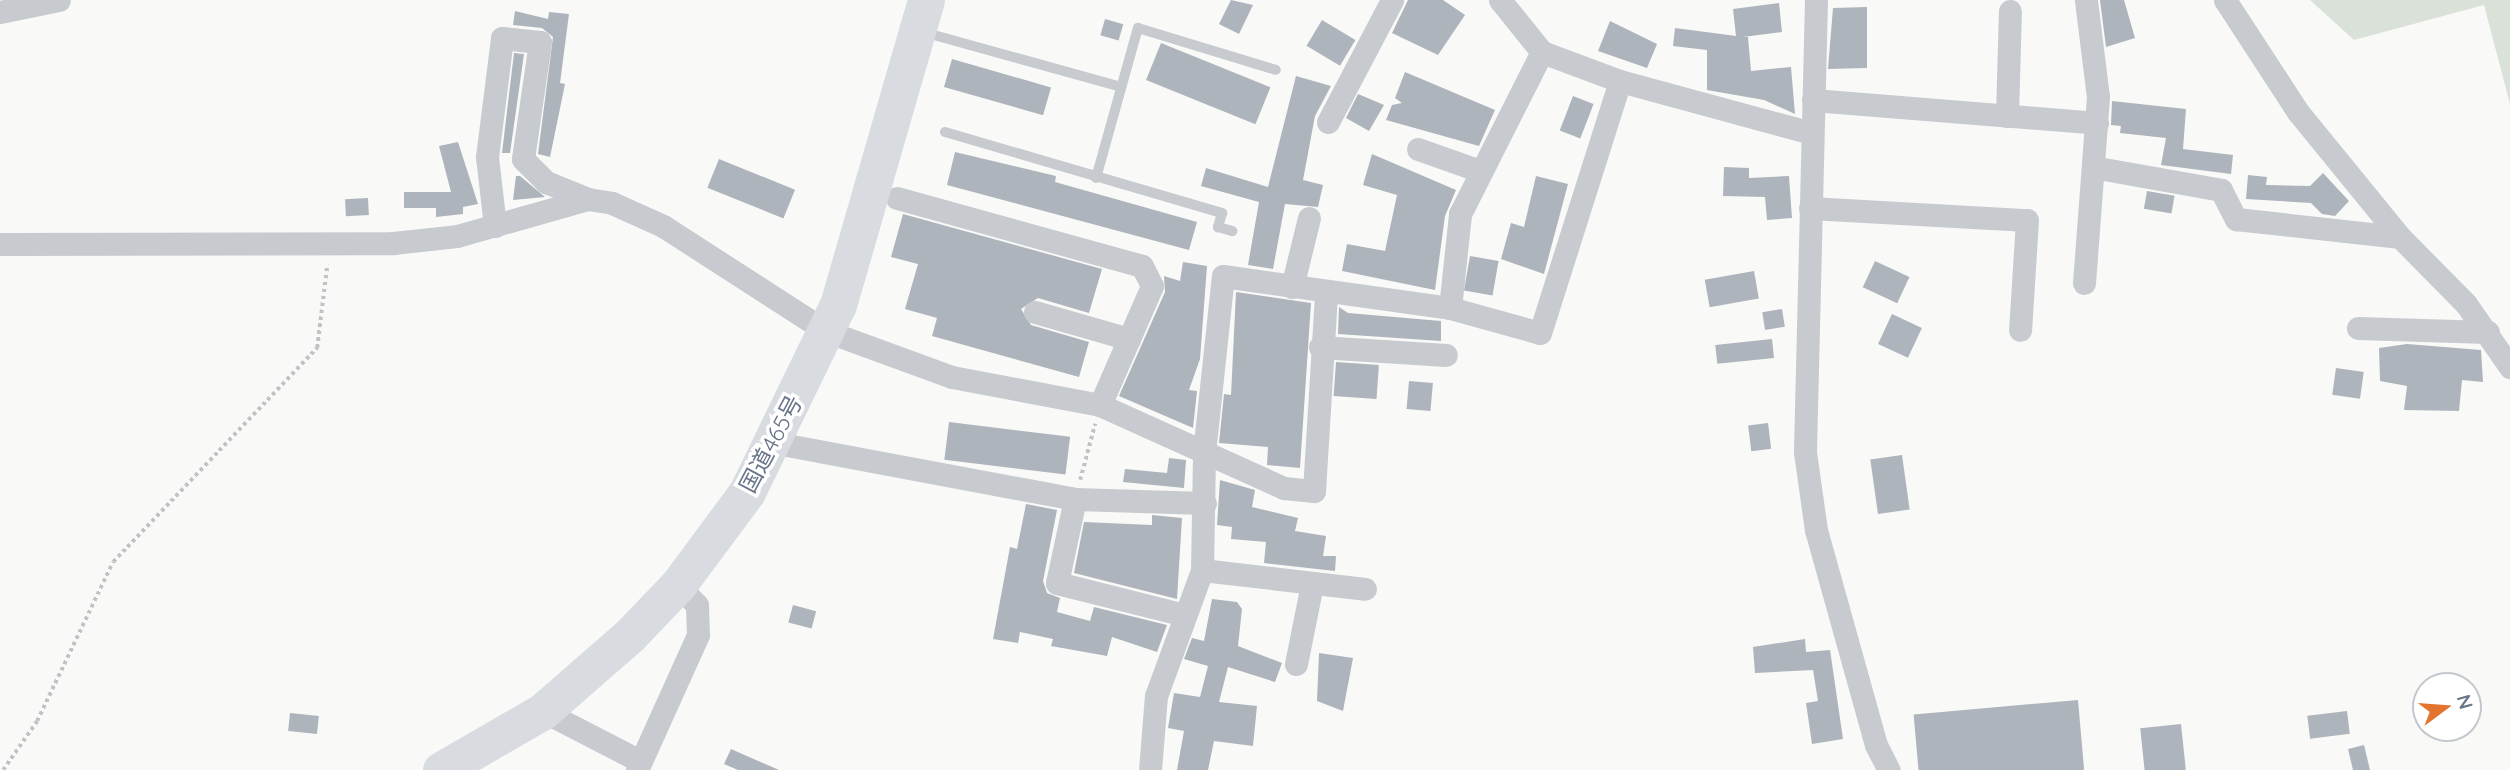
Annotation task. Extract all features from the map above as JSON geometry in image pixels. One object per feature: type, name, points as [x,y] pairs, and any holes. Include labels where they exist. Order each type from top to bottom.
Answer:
[{"type":"highway","name":"国道465号","points":[[441,770],[543,711],[678,585],[776,443],[826,331],[921,15]]},
{"type":"street","points":[[0,12],[59,0]]},
{"type":"street","points":[[1328,121],[1392,0]]},
{"type":"street","points":[[1500,0],[1542,52],[1620,81],[1812,133]]},
{"type":"street","points":[[1816,0],[1805,452],[1816,530],[1876,745],[1889,770]]},
{"type":"street","points":[[2084,283],[2098,168],[2098,123],[2086,0]]},
{"type":"street","points":[[2225,0],[2298,112],[2400,237],[2488,332],[2510,367]]},
{"type":"street","points":[[2007,116],[2010,11]]},
{"type":"street","points":[[495,226],[487,157],[502,38],[540,42],[523,159],[546,182],[663,226],[826,331],[952,377],[1100,405],[1284,488],[1314,491],[1320,347],[1326,293]]},
{"type":"street","points":[[1450,308],[1460,214],[1479,171],[1542,52]]},
{"type":"street","points":[[1150,770],[1156,696],[1202,570],[1204,453],[1223,275],[1326,293],[1450,308],[1540,332],[1620,81]]},
{"type":"street","points":[[1813,100],[2098,123]]},
{"type":"street","points":[[1418,149],[1479,171]]},
{"type":"street","points":[[2098,168],[2221,190],[2236,219],[2400,237]]},
{"type":"street","points":[[0,244],[419,240],[495,226],[588,198]]},
{"type":"street","points":[[897,198],[1142,266],[1152,286],[1100,405]]},
{"type":"street","points":[[1810,208],[2027,220],[2020,330]]},
{"type":"street","points":[[1292,287],[1309,218]]},
{"type":"street","points":[[1035,312],[1129,339]]},
{"type":"street","points":[[2358,328],[2488,332]]},
{"type":"street","points":[[1320,347],[1446,355]]},
{"type":"street","points":[[776,443],[1075,499],[1205,503]]},
{"type":"street","points":[[1075,499],[1057,583],[1185,615]]},
{"type":"street","points":[[1202,570],[1365,589]]},
{"type":"street","points":[[1296,664],[1312,584]]},
{"type":"street","points":[[543,711],[639,765],[698,635],[696,606],[678,585]]},
{"type":"lane","points":[[921,15],[1121,87]]},
{"type":"lane","points":[[1096,178],[1138,28],[1276,70]]},
{"type":"lane","points":[[945,132],[1222,213],[1218,227],[1232,231]]},
{"type":"path","points":[[4,770],[37,721],[113,562],[317,348],[330,242]]},
{"type":"path","points":[[1075,499],[1100,405]]},
{"type":"shaded area","points":[[2310,0],[2510,0],[2510,104],[2484,5],[2354,40]]},
{"type":"building","points":[[1231,0],[1253,5],[1239,34],[1219,24]]},
{"type":"building","points":[[1408,0],[1443,0],[1465,15],[1438,55],[1392,33]]},
{"type":"building","points":[[2100,0],[2124,0],[2135,38],[2106,47]]},
{"type":"building","points":[[1779,3],[1782,32],[1743,37],[1748,37],[1751,71],[1791,67],[1795,114],[1764,100],[1707,90],[1707,50],[1673,46],[1675,28],[1736,36],[1733,9]]},
{"type":"building","points":[[1867,7],[1867,68],[1828,69],[1833,8]]},
{"type":"building","points":[[515,11],[548,19],[549,12],[569,14],[560,83],[565,84],[550,157],[538,154],[553,37],[542,28],[513,25]]},
{"type":"building","points":[[1105,19],[1123,24],[1119,41],[1100,35]]},
{"type":"building","points":[[1322,20],[1355,40],[1340,66],[1307,46]]},
{"type":"building","points":[[1610,21],[1657,44],[1647,68],[1598,51]]},
{"type":"building","points":[[1161,43],[1270,87],[1255,124],[1146,80]]},
{"type":"building","points":[[514,53],[524,54],[510,153],[502,153]]},
{"type":"building","points":[[952,59],[1051,87],[1043,115],[944,87]]},
{"type":"building","points":[[1405,72],[1495,110],[1479,146],[1386,120],[1392,105],[1402,103],[1395,98]]},
{"type":"building","points":[[1296,76],[1331,86],[1315,116],[1303,180],[1323,185],[1318,207],[1285,204],[1273,269],[1248,265],[1259,202],[1201,186],[1206,168],[1268,187]]},
{"type":"building","points":[[1358,94],[1384,105],[1369,131],[1346,118]]},
{"type":"building","points":[[1573,96],[1594,104],[1580,138],[1560,131]]},
{"type":"building","points":[[2112,101],[2186,109],[2183,149],[2233,155],[2231,174],[2161,165],[2166,138],[2120,133],[2121,126],[2111,125]]},
{"type":"building","points":[[458,142],[478,204],[463,207],[463,214],[436,217],[436,208],[404,208],[404,192],[451,192],[439,146]]},
{"type":"building","points":[[955,152],[1056,176],[1055,182],[1197,222],[1189,250],[947,185]]},
{"type":"building","points":[[1372,154],[1456,190],[1445,216],[1435,290],[1342,271],[1347,244],[1385,251],[1397,195],[1363,185]]},
{"type":"building","points":[[719,159],[795,190],[783,218],[707,188]]},
{"type":"building","points":[[1724,167],[1749,168],[1749,178],[1789,176],[1792,218],[1767,220],[1765,197],[1723,196]]},
{"type":"building","points":[[2323,173],[2349,201],[2335,216],[2322,214],[2311,203],[2246,199],[2248,175],[2267,177],[2266,185],[2310,186]]},
{"type":"building","points":[[516,176],[520,176],[545,197],[513,200]]},
{"type":"building","points":[[1536,176],[1568,184],[1544,274],[1501,259],[1511,223],[1524,227]]},
{"type":"building","points":[[2147,191],[2175,196],[2171,214],[2144,209]]},
{"type":"building","points":[[368,198],[369,215],[346,216],[345,199]]},
{"type":"building","points":[[903,214],[1102,269],[1089,313],[1038,298],[1021,309],[1031,325],[1089,342],[1079,377],[932,336],[937,318],[905,309],[918,264],[891,257]]},
{"type":"building","points":[[1470,256],[1499,261],[1492,296],[1464,290]]},
{"type":"building","points":[[1875,261],[1909,277],[1897,303],[1863,287]]},
{"type":"building","points":[[1183,262],[1207,266],[1200,359],[1189,390],[1197,391],[1193,428],[1119,396],[1165,292],[1164,276],[1180,281]]},
{"type":"building","points":[[1754,271],[1759,299],[1710,307],[1705,280]]},
{"type":"building","points":[[1236,292],[1311,303],[1300,468],[1267,465],[1268,447],[1219,443],[1224,394],[1231,395]]},
{"type":"building","points":[[1339,307],[1348,313],[1441,321],[1441,341],[1338,334]]},
{"type":"building","points":[[1782,309],[1785,327],[1765,330],[1762,312]]},
{"type":"building","points":[[1892,314],[1922,328],[1908,358],[1878,344]]},
{"type":"building","points":[[1772,339],[1774,358],[1717,364],[1715,345]]},
{"type":"building","points":[[2407,344],[2481,350],[2483,382],[2462,380],[2459,411],[2404,410],[2407,386],[2380,381],[2379,348]]},
{"type":"building","points":[[1336,362],[1379,365],[1377,399],[1334,396]]},
{"type":"building","points":[[2336,368],[2364,372],[2360,399],[2332,395]]},
{"type":"building","points":[[1409,381],[1433,383],[1430,411],[1407,409]]},
{"type":"building","points":[[949,422],[1070,437],[1065,475],[944,460]]},
{"type":"building","points":[[1768,423],[1771,449],[1751,451],[1748,425]]},
{"type":"building","points":[[1902,455],[1910,509],[1878,514],[1870,459]]},
{"type":"building","points":[[1169,458],[1186,460],[1184,488],[1123,482],[1125,469],[1167,473]]},
{"type":"building","points":[[1220,480],[1255,490],[1252,507],[1298,518],[1295,531],[1326,536],[1323,556],[1336,556],[1335,571],[1264,563],[1266,542],[1231,539],[1232,527],[1217,525]]},
{"type":"building","points":[[1026,504],[1057,510],[1043,581],[1047,593],[1060,598],[1057,612],[1090,621],[1094,607],[1167,625],[1157,652],[1112,637],[1107,656],[1051,646],[1053,639],[1020,632],[1018,643],[993,639],[1010,547],[1017,549]]},
{"type":"building","points":[[1152,515],[1182,518],[1177,599],[1074,573],[1084,522],[1152,525]]},
{"type":"building","points":[[1212,599],[1237,602],[1242,609],[1238,646],[1282,663],[1275,682],[1228,667],[1219,702],[1257,706],[1253,746],[1214,741],[1208,770],[1177,770],[1184,731],[1168,728],[1174,693],[1200,697],[1208,666],[1184,659],[1192,638],[1204,641]]},
{"type":"building","points":[[793,605],[816,611],[812,629],[788,622]]},
{"type":"building","points":[[1805,639],[1806,652],[1830,650],[1843,739],[1812,744],[1806,703],[1818,701],[1813,670],[1755,673],[1753,647]]},
{"type":"building","points":[[1319,653],[1353,658],[1343,711],[1317,701]]},
{"type":"building","points":[[2078,700],[2084,770],[1918,770],[1914,714]]},
{"type":"building","points":[[2347,711],[2350,734],[2310,739],[2307,716]]},
{"type":"building","points":[[290,713],[319,716],[317,734],[288,731]]},
{"type":"building","points":[[2181,724],[2186,770],[2145,770],[2140,728]]},
{"type":"building","points":[[2364,745],[2370,770],[2353,770],[2348,749]]},
{"type":"building","points":[[731,749],[779,770],[738,770],[724,764]]}]
